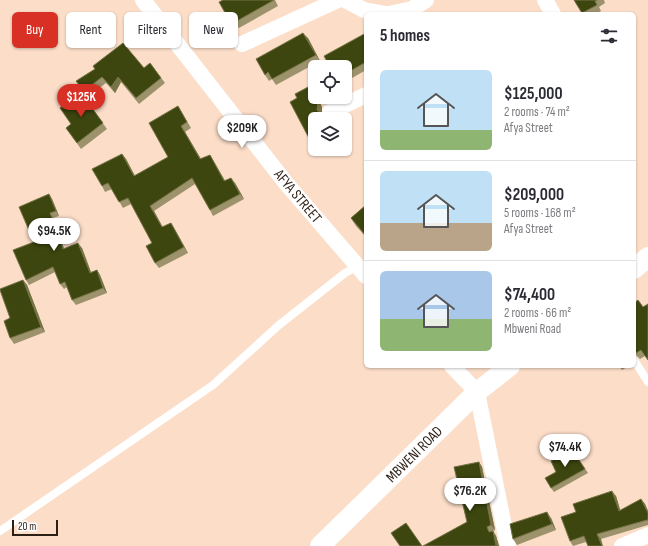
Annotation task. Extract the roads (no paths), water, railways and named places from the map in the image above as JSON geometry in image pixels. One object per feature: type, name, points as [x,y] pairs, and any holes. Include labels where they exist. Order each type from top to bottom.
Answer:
[{"type":"street","name":"AFYA STREET","points":[[143,0],[285,182],[362,271]]},
{"type":"street","points":[[242,44],[338,0]]},
{"type":"street","points":[[345,0],[364,10],[376,12]]},
{"type":"street","points":[[397,12],[412,9],[426,0]]},
{"type":"street","points":[[545,0],[552,12]]},
{"type":"street","points":[[330,112],[364,96]]},
{"type":"street","points":[[636,267],[648,257]]},
{"type":"street","points":[[454,368],[477,392],[508,546]]},
{"type":"street","name":"MBWENI ROAD","points":[[320,546],[477,392],[507,368]]},
{"type":"street","points":[[622,546],[648,535]]},
{"type":"lane","points":[[0,531],[213,384],[279,326],[345,273],[362,271]]},
{"type":"lane","points":[[636,363],[648,382]]}]
